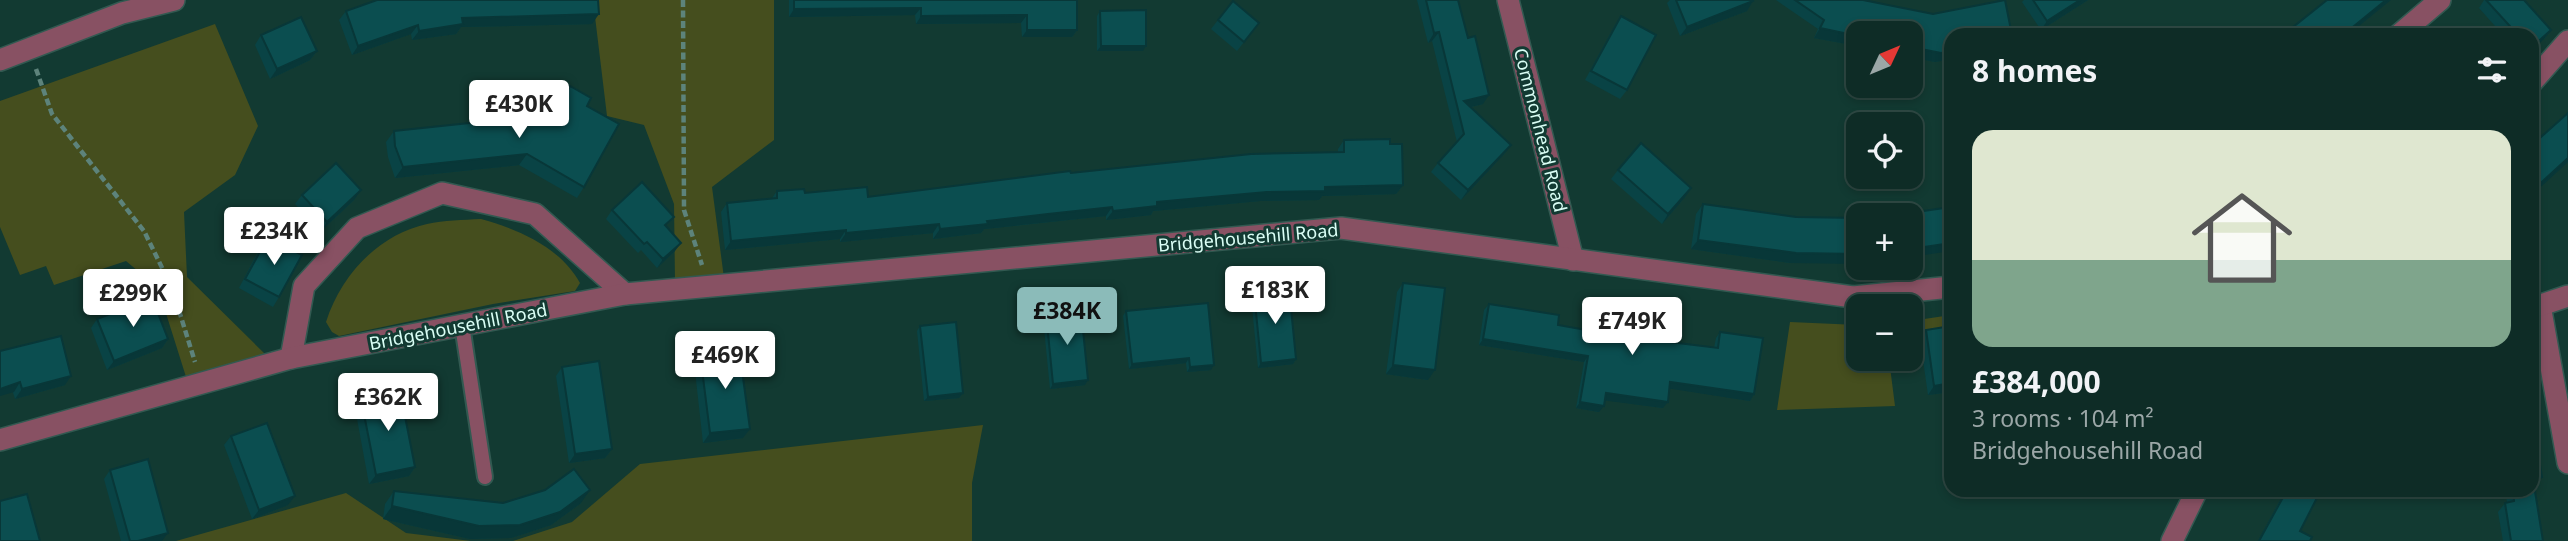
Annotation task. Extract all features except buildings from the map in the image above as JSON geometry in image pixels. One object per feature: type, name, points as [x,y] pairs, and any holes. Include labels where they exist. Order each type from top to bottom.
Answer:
[{"type":"street","points":[[0,60],[105,10],[174,0]]},
{"type":"street","name":"Commonhead Road","points":[[1508,0],[1573,260]]},
{"type":"street","points":[[2407,28],[2440,0]]},
{"type":"street","points":[[2539,74],[2568,41]]},
{"type":"street","points":[[291,358],[304,286],[358,228],[442,193],[535,214],[625,294]]},
{"type":"street","name":"Bridgehousehill Road","points":[[0,440],[291,358],[625,294],[1341,228],[1853,297],[1944,288]]},
{"type":"street","points":[[2539,305],[2568,296]]},
{"type":"street","points":[[2539,321],[2568,463]]},
{"type":"street","points":[[2172,541],[2194,497]]},
{"type":"lane","points":[[462,325],[485,477]]},
{"type":"path","points":[[683,0],[684,210],[708,286]]},
{"type":"path","points":[[29,48],[52,114],[144,231],[172,288],[202,383]]},
{"type":"green space","points":[[593,0],[774,0],[774,140],[712,187],[724,278],[675,281],[674,204],[644,125],[607,116]]},
{"type":"green space","points":[[215,24],[258,126],[235,175],[184,212],[187,277],[265,354],[254,363],[187,380],[158,288],[126,261],[54,285],[46,266],[20,275],[0,227],[0,101]]},
{"type":"green space","points":[[481,219],[523,234],[550,250],[572,270],[580,283],[575,291],[493,304],[339,336],[332,332],[326,322],[341,288],[377,247],[409,229],[427,224]]},
{"type":"green space","points":[[1944,316],[1944,334],[1923,336],[1923,319]]},
{"type":"green space","points":[[1790,322],[1846,324],[1846,371],[1891,371],[1895,406],[1777,410]]},
{"type":"green space","points":[[983,425],[972,483],[972,541],[513,541],[572,522],[640,464]]},
{"type":"green space","points":[[346,493],[406,533],[471,541],[176,541]]}]
